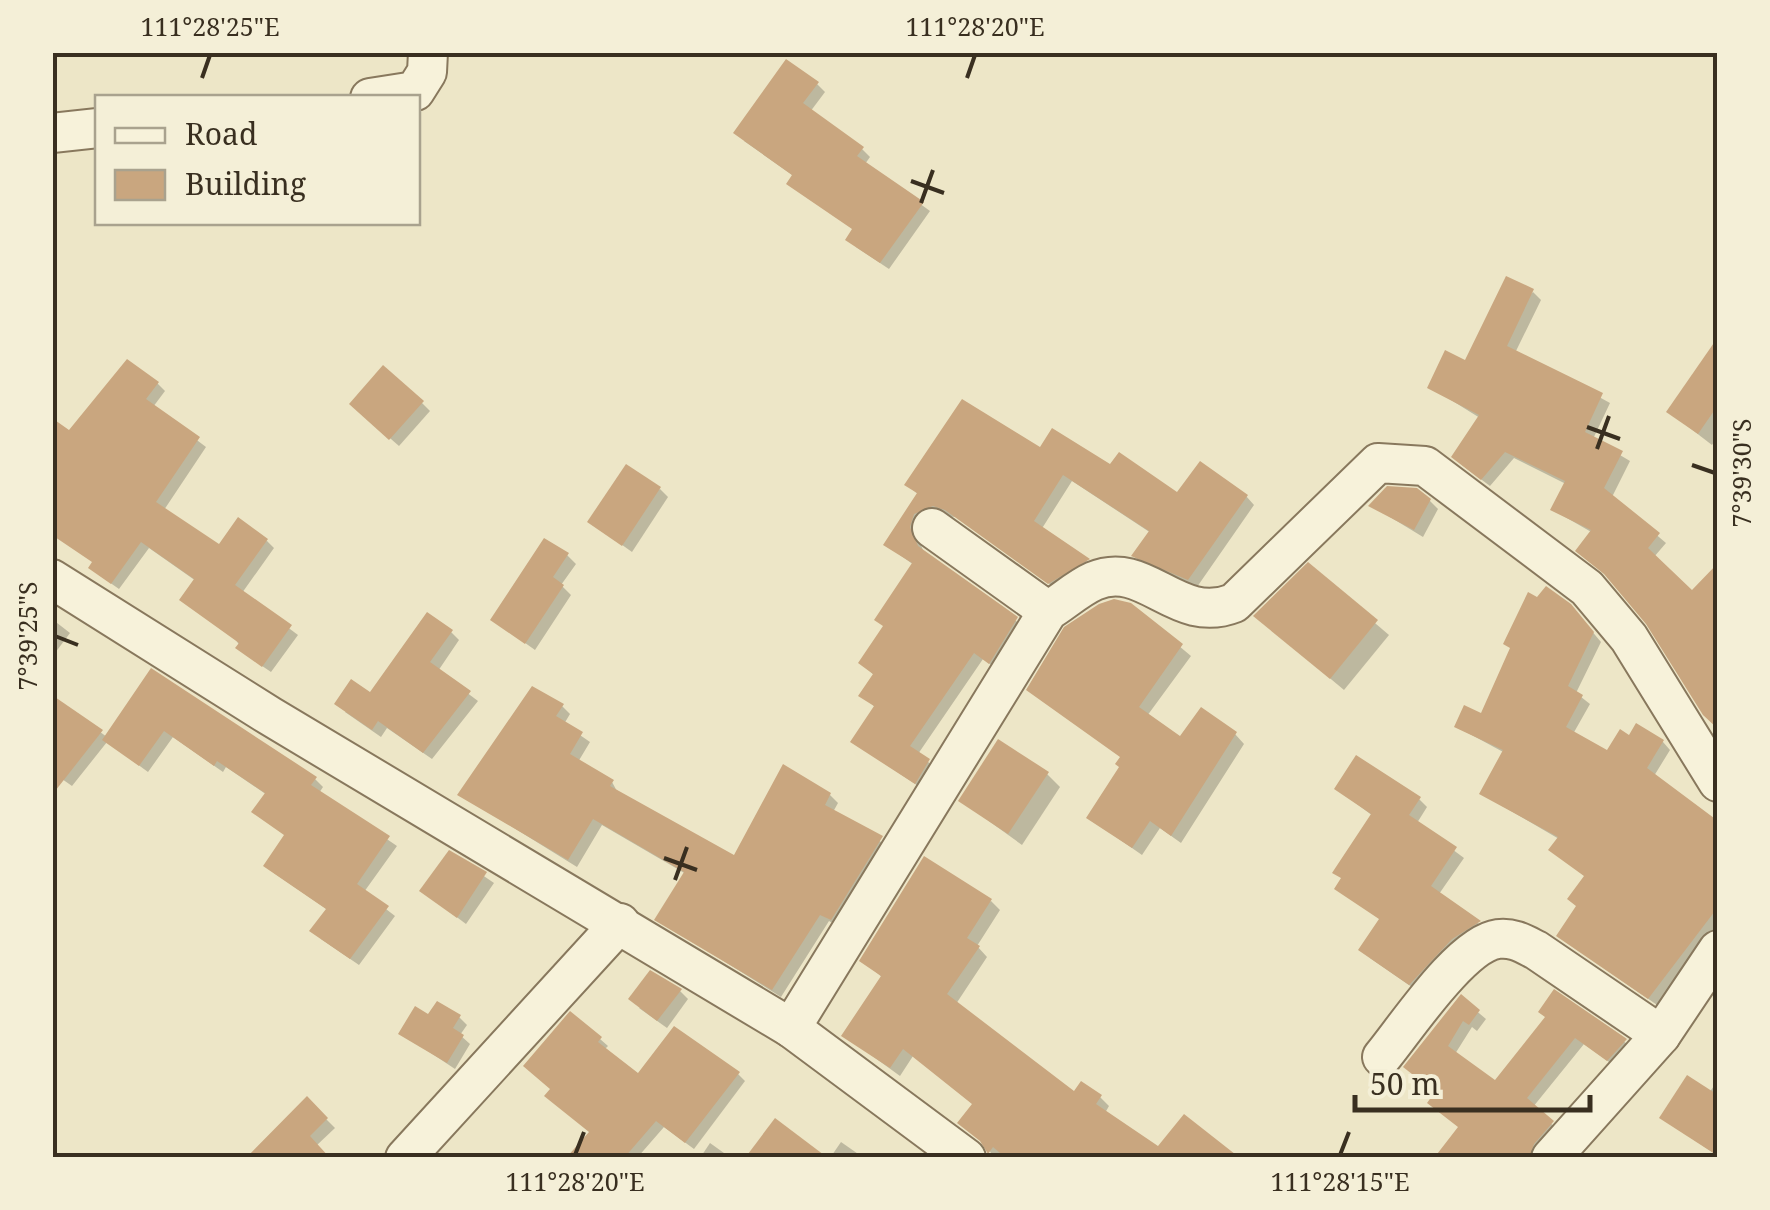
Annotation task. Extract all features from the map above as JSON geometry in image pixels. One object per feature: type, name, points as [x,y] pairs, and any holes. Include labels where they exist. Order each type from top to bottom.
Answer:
[{"type":"street","points":[[389,95],[415,91],[427,72],[428,52]]},
{"type":"street","points":[[52,133],[95,128]]},
{"type":"street","points":[[791,1028],[1048,611],[1094,580],[1114,576],[1132,578],[1196,610],[1218,610],[1234,603],[1262,580],[1378,463],[1426,466],[1588,588],[1629,638],[1718,782]]},
{"type":"street","points":[[932,528],[1048,611]]},
{"type":"street","points":[[52,578],[270,716],[791,1028],[966,1158]]},
{"type":"street","points":[[404,1158],[620,923]]},
{"type":"street","points":[[1382,1058],[1464,958],[1497,939],[1516,940],[1536,950],[1661,1035]]},
{"type":"street","points":[[1551,1158],[1661,1035],[1718,950]]},
{"type":"building","points":[[786,59],[819,82],[803,103],[864,147],[857,156],[924,202],[880,263],[845,240],[852,229],[786,184],[792,175],[733,133]]},
{"type":"building","points":[[1506,276],[1534,289],[1507,346],[1603,393],[1585,432],[1623,451],[1604,488],[1660,533],[1648,548],[1692,590],[1718,563],[1718,729],[1703,715],[1646,624],[1604,574],[1575,551],[1591,530],[1550,510],[1565,481],[1505,452],[1481,480],[1451,457],[1479,415],[1427,388],[1445,350],[1465,360]]},
{"type":"building","points":[[1718,337],[1718,405],[1698,434],[1666,412]]},
{"type":"building","points":[[127,359],[159,382],[146,399],[200,437],[156,502],[219,544],[238,517],[268,539],[235,585],[292,625],[262,667],[235,648],[239,643],[179,600],[194,579],[141,542],[111,584],[88,568],[92,562],[52,535],[52,418],[69,430]]},
{"type":"building","points":[[383,365],[424,401],[389,440],[349,404]]},
{"type":"building","points":[[962,399],[1040,447],[1052,428],[1110,464],[1119,452],[1177,492],[1200,461],[1248,495],[1188,580],[1131,556],[1149,531],[1063,475],[1034,521],[1090,559],[1048,584],[945,510],[933,506],[914,514],[910,527],[918,546],[1018,617],[989,664],[974,653],[910,746],[930,759],[915,784],[850,742],[874,706],[858,696],[873,674],[858,663],[883,626],[874,620],[912,563],[883,545],[917,493],[904,485]]},
{"type":"building","points":[[626,464],[661,487],[622,546],[587,522]]},
{"type":"building","points":[[1387,486],[1417,488],[1431,499],[1414,530],[1368,506]]},
{"type":"building","points":[[544,538],[569,553],[553,577],[564,585],[525,644],[490,620]]},
{"type":"building","points":[[1308,562],[1378,620],[1330,679],[1253,616]]},
{"type":"building","points":[[1546,586],[1571,604],[1594,632],[1568,686],[1583,695],[1566,727],[1607,750],[1620,729],[1629,735],[1636,723],[1664,740],[1647,768],[1718,821],[1718,907],[1648,999],[1556,936],[1576,906],[1567,899],[1584,876],[1548,850],[1558,837],[1479,794],[1503,750],[1454,727],[1464,705],[1481,713],[1510,648],[1503,644],[1528,592],[1537,597]]},
{"type":"building","points":[[1114,599],[1131,603],[1183,644],[1139,707],[1180,736],[1201,707],[1237,732],[1171,836],[1150,821],[1132,848],[1086,818],[1119,767],[1115,764],[1120,757],[1026,690],[1064,627]]},
{"type":"building","points":[[427,612],[453,630],[430,662],[471,691],[423,753],[378,721],[372,730],[334,704],[351,679],[370,692]]},
{"type":"building","points":[[151,668],[317,777],[311,785],[390,836],[357,884],[389,906],[350,959],[309,931],[326,909],[263,866],[284,835],[251,812],[265,793],[217,761],[214,766],[164,731],[139,766],[102,740]]},
{"type":"building","points":[[532,686],[564,704],[556,716],[583,732],[570,754],[614,780],[610,786],[734,855],[783,764],[831,793],[825,805],[883,836],[831,920],[820,915],[772,990],[654,920],[684,872],[593,819],[568,860],[457,795]]},
{"type":"building","points":[[52,695],[103,730],[52,795]]},
{"type":"building","points":[[998,739],[1049,772],[1008,834],[958,801]]},
{"type":"building","points":[[1356,755],[1421,797],[1409,815],[1457,847],[1431,886],[1481,921],[1452,939],[1409,985],[1358,950],[1379,919],[1334,889],[1341,878],[1332,873],[1371,814],[1334,789]]},
{"type":"building","points":[[449,850],[487,872],[457,918],[419,891]]},
{"type":"building","points":[[924,856],[992,899],[967,938],[980,946],[947,994],[1074,1091],[1081,1081],[1102,1095],[1096,1104],[1158,1146],[1184,1114],[1240,1158],[1006,1158],[993,1147],[988,1154],[980,1141],[957,1123],[972,1104],[903,1049],[890,1068],[841,1036],[881,976],[859,961]]},
{"type":"building","points":[[650,970],[682,989],[657,1021],[628,999]]},
{"type":"building","points":[[1554,989],[1627,1039],[1607,1061],[1575,1038],[1527,1098],[1554,1121],[1534,1144],[1529,1158],[1434,1158],[1458,1127],[1427,1103],[1435,1092],[1403,1067],[1461,994],[1480,1010],[1469,1025],[1463,1021],[1448,1046],[1495,1080],[1545,1017],[1538,1012]]},
{"type":"building","points":[[437,1001],[461,1015],[453,1028],[464,1035],[447,1063],[398,1034],[415,1006],[428,1014]]},
{"type":"building","points":[[570,1011],[602,1037],[598,1042],[638,1073],[674,1026],[740,1072],[685,1143],[656,1121],[624,1158],[566,1158],[589,1132],[544,1096],[550,1089],[523,1066]]},
{"type":"building","points":[[1687,1075],[1718,1095],[1718,1156],[1659,1118]]},
{"type":"building","points":[[307,1096],[328,1118],[310,1136],[330,1158],[246,1158]]},
{"type":"building","points":[[775,1118],[828,1158],[745,1158]]}]
